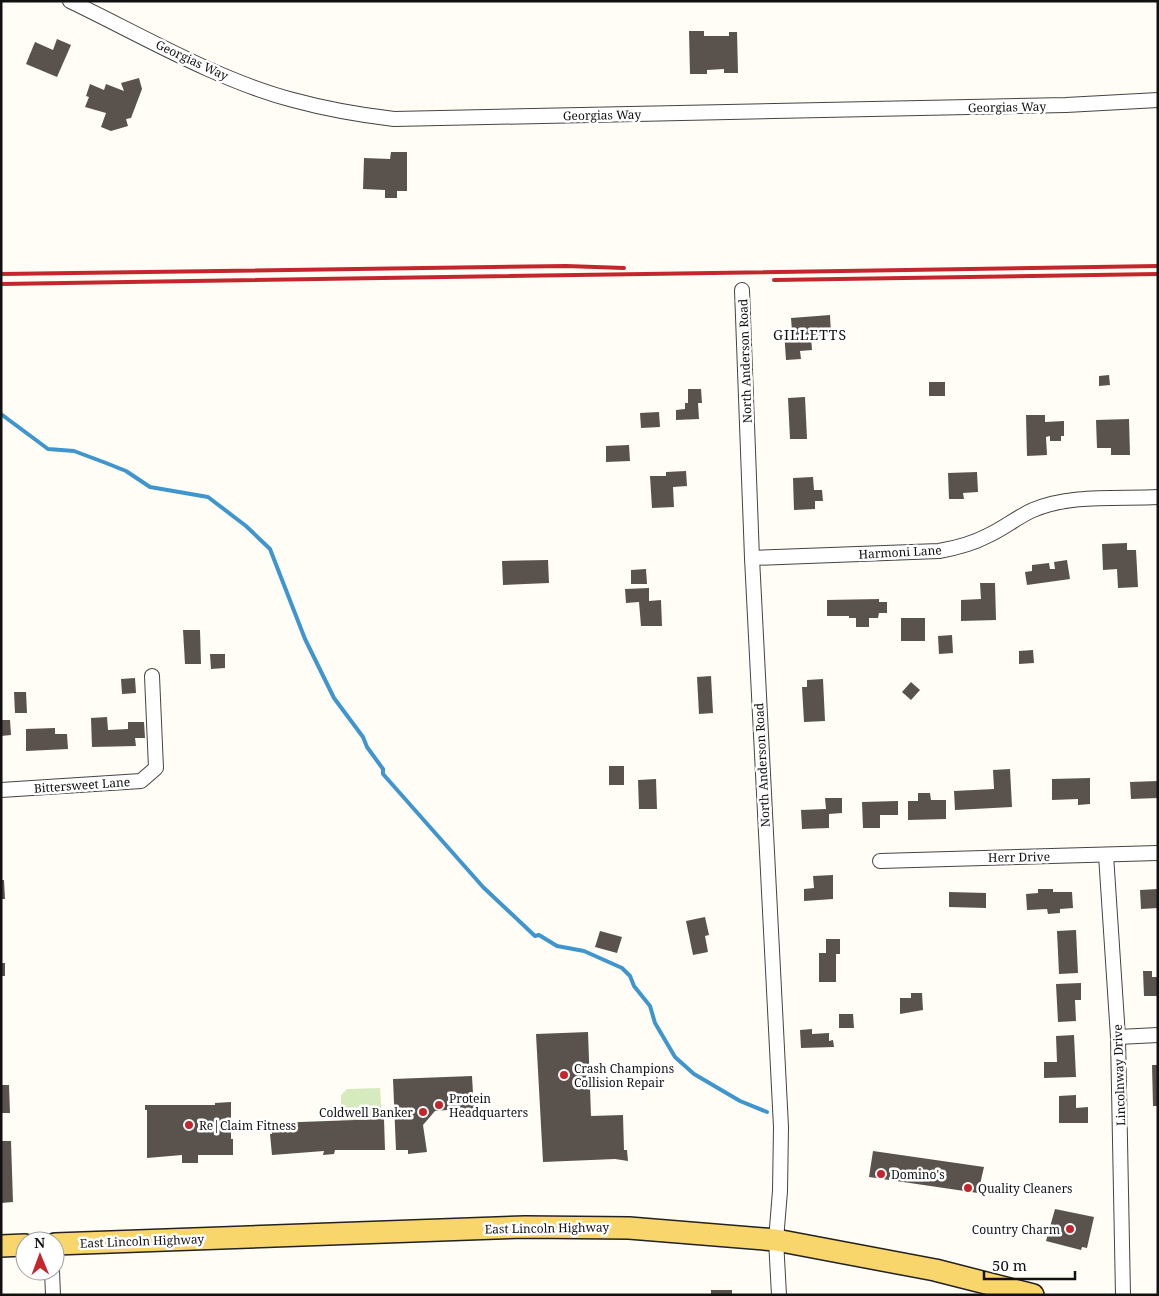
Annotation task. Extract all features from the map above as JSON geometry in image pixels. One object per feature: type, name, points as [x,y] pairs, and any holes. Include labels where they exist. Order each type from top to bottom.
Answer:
[{"type":"main road","name":"East Lincoln Highway","points":[[65,1244],[577,1226],[629,1228],[776,1240],[935,1270],[1033,1295]]},
{"type":"main road","points":[[1,1246],[15,1245]]},
{"type":"street","name":"Georgias Way","points":[[70,1],[208,69],[291,100],[352,114],[394,119],[1066,106],[1158,100]]},
{"type":"street","name":"North Anderson Road","points":[[742,290],[752,558],[781,1127],[780,1191],[776,1240],[779,1295]]},
{"type":"street","name":"Harmoni Lane","points":[[752,558],[939,551],[969,544],[987,536],[1032,510],[1047,505],[1083,500],[1158,497]]},
{"type":"street","name":"Bittersweet Lane","points":[[1,790],[141,781],[156,768],[152,676]]},
{"type":"street","name":"Herr Drive","points":[[880,861],[1158,853]]},
{"type":"street","name":"Lincolnway Drive","points":[[1106,855],[1118,1037],[1123,1295]]},
{"type":"street","points":[[1118,1037],[1158,1035]]},
{"type":"street","points":[[52,1281],[53,1295]]},
{"type":"green space","points":[[380,1088],[382,1119],[341,1121],[341,1095],[347,1089]]},
{"type":"building","points":[[689,31],[704,31],[704,36],[729,36],[729,32],[737,32],[738,73],[724,73],[724,69],[707,70],[707,74],[690,74]]},
{"type":"building","points":[[57,39],[71,45],[57,77],[26,64],[35,42],[53,50]]},
{"type":"building","points":[[139,78],[142,89],[131,118],[126,119],[128,126],[111,131],[101,127],[106,113],[85,107],[89,97],[86,96],[90,84],[104,90],[106,84],[124,91],[121,83]]},
{"type":"building","points":[[391,152],[407,152],[407,191],[397,191],[397,198],[385,198],[385,190],[363,189],[364,158],[390,159]]},
{"type":"building","points":[[830,315],[831,335],[811,336],[812,350],[800,351],[801,359],[786,360],[784,331],[792,331],[791,318]]},
{"type":"building","points":[[1109,375],[1110,385],[1099,386],[1099,376]]},
{"type":"building","points":[[929,382],[945,382],[945,396],[929,396]]},
{"type":"building","points":[[688,389],[701,389],[702,403],[698,403],[699,419],[676,420],[676,410],[685,409],[685,403],[688,403]]},
{"type":"building","points":[[805,397],[807,439],[790,439],[788,398]]},
{"type":"building","points":[[659,412],[660,427],[641,428],[640,413]]},
{"type":"building","points":[[1026,415],[1045,415],[1045,422],[1064,421],[1064,436],[1061,436],[1061,441],[1050,441],[1050,436],[1046,437],[1047,455],[1027,456]]},
{"type":"building","points":[[1129,419],[1130,455],[1111,455],[1111,448],[1097,448],[1096,420]]},
{"type":"building","points":[[629,445],[630,461],[606,462],[606,446]]},
{"type":"building","points":[[686,471],[687,486],[673,487],[674,507],[652,508],[650,476],[666,476],[666,472]]},
{"type":"building","points":[[977,472],[978,492],[963,493],[964,499],[949,499],[948,473]]},
{"type":"building","points":[[813,477],[814,490],[822,490],[823,501],[815,501],[815,509],[794,510],[793,478]]},
{"type":"building","points":[[1127,543],[1127,550],[1136,550],[1138,587],[1118,588],[1117,569],[1103,570],[1102,544]]},
{"type":"building","points":[[548,560],[549,583],[503,585],[502,561]]},
{"type":"building","points":[[1067,560],[1070,579],[1027,585],[1025,572],[1032,571],[1032,565],[1049,563],[1050,569],[1055,569],[1054,562]]},
{"type":"building","points":[[646,569],[647,584],[631,584],[631,570]]},
{"type":"building","points":[[980,583],[995,583],[996,620],[961,621],[961,600],[981,599]]},
{"type":"building","points":[[649,588],[649,601],[661,600],[662,626],[641,626],[639,602],[626,603],[625,589]]},
{"type":"building","points":[[879,599],[879,602],[887,602],[887,613],[879,613],[878,618],[869,618],[869,627],[856,627],[856,618],[849,618],[849,616],[827,616],[827,600]]},
{"type":"building","points":[[901,618],[925,618],[925,641],[901,641]]},
{"type":"building","points":[[183,630],[200,630],[201,664],[185,664]]},
{"type":"building","points":[[952,635],[953,653],[939,654],[938,636]]},
{"type":"building","points":[[1033,650],[1034,663],[1019,664],[1019,651]]},
{"type":"building","points":[[210,654],[225,654],[225,668],[211,669]]},
{"type":"building","points":[[711,676],[713,713],[699,714],[697,677]]},
{"type":"building","points":[[135,678],[136,693],[122,694],[121,679]]},
{"type":"building","points":[[823,679],[825,721],[804,722],[802,687],[807,687],[807,680]]},
{"type":"building","points":[[911,682],[920,690],[911,700],[902,692]]},
{"type":"building","points":[[14,692],[26,692],[27,713],[15,713]]},
{"type":"building","points":[[107,717],[108,730],[128,729],[128,722],[144,722],[145,738],[135,738],[136,746],[92,747],[91,718]]},
{"type":"building","points":[[1,720],[10,720],[11,735],[1,736]]},
{"type":"building","points":[[55,728],[55,734],[67,734],[68,749],[26,751],[26,729]]},
{"type":"building","points":[[609,766],[624,766],[624,785],[609,785]]},
{"type":"building","points":[[1010,769],[1012,807],[955,810],[954,791],[994,789],[993,770]]},
{"type":"building","points":[[1090,778],[1090,804],[1078,805],[1078,799],[1052,800],[1052,779]]},
{"type":"building","points":[[656,779],[657,809],[639,809],[638,780]]},
{"type":"building","points":[[1158,781],[1158,798],[1131,799],[1130,782]]},
{"type":"building","points":[[918,793],[930,793],[931,800],[946,800],[946,819],[908,820],[908,801],[918,801]]},
{"type":"building","points":[[825,798],[842,798],[842,813],[829,814],[829,828],[802,829],[801,810],[826,809]]},
{"type":"building","points":[[898,801],[898,815],[880,815],[880,828],[863,828],[862,802]]},
{"type":"building","points":[[833,875],[833,899],[804,901],[804,889],[814,888],[813,876]]},
{"type":"building","points":[[1,880],[4,880],[5,899],[1,899]]},
{"type":"building","points":[[1038,889],[1053,889],[1053,892],[1072,892],[1073,908],[1060,909],[1060,913],[1048,914],[1047,909],[1027,910],[1026,894],[1038,893]]},
{"type":"building","points":[[1158,889],[1158,908],[1141,909],[1140,890]]},
{"type":"building","points":[[949,892],[986,893],[986,908],[949,907]]},
{"type":"building","points":[[705,917],[709,935],[705,936],[708,952],[693,955],[686,921]]},
{"type":"building","points":[[1076,930],[1078,973],[1059,974],[1057,931]]},
{"type":"building","points":[[600,931],[622,937],[617,953],[595,947]]},
{"type":"building","points":[[826,939],[840,939],[840,954],[836,954],[836,982],[819,982],[819,953],[826,953]]},
{"type":"building","points":[[1,963],[5,963],[5,976],[1,976]]},
{"type":"building","points":[[1143,971],[1152,971],[1152,977],[1158,977],[1158,996],[1144,996]]},
{"type":"building","points":[[1081,983],[1081,1000],[1075,1000],[1076,1021],[1058,1022],[1056,984]]},
{"type":"building","points":[[911,993],[922,993],[923,1010],[900,1014],[900,998],[911,998]]},
{"type":"building","points":[[839,1014],[853,1014],[854,1028],[839,1028]]},
{"type":"building","points":[[812,1029],[812,1034],[829,1033],[829,1041],[833,1040],[834,1047],[801,1048],[800,1030]]},
{"type":"building","name":"Crash Champions Collision Repair","points":[[588,1032],[591,1116],[623,1115],[624,1150],[627,1150],[628,1161],[615,1159],[543,1162],[536,1034]]},
{"type":"building","points":[[1074,1035],[1076,1077],[1044,1078],[1044,1062],[1057,1062],[1056,1036]]},
{"type":"building","points":[[1152,1065],[1158,1065],[1158,1106],[1153,1106]]},
{"type":"building","points":[[472,1076],[473,1094],[477,1094],[478,1111],[460,1113],[459,1109],[435,1111],[423,1125],[427,1152],[408,1154],[408,1150],[396,1150],[393,1079]]},
{"type":"building","points":[[1,1085],[9,1085],[10,1113],[1,1113]]},
{"type":"building","points":[[1076,1095],[1076,1108],[1088,1107],[1088,1123],[1059,1123],[1059,1096]]},
{"type":"building","name":"Re|Claim Fitness","points":[[231,1102],[233,1155],[198,1155],[198,1163],[182,1163],[182,1155],[147,1158],[147,1110],[145,1110],[145,1105],[215,1105],[215,1103]]},
{"type":"building","points":[[384,1119],[385,1150],[335,1150],[334,1154],[323,1155],[324,1151],[272,1155],[270,1134],[272,1134],[272,1123]]},
{"type":"building","points":[[1,1141],[11,1141],[13,1202],[1,1203]]},
{"type":"building","points":[[873,1151],[984,1167],[978,1193],[869,1177]]},
{"type":"building","name":"Country Charm","points":[[1055,1209],[1094,1217],[1087,1248],[1082,1247],[1081,1250],[1046,1241]]},
{"type":"building","points":[[711,1290],[732,1290],[732,1295],[711,1295]]},
{"type":"waterway","points":[[1,414],[48,449],[74,451],[126,471],[150,487],[208,497],[246,526],[270,549],[305,639],[334,698],[363,737],[367,747],[383,769],[383,774],[483,887],[535,936],[539,935],[557,946],[584,951],[622,968],[630,976],[634,986],[650,1006],[655,1023],[675,1057],[694,1074],[740,1101],[767,1112]]},
{"type":"railway","points":[[1,274],[566,266],[624,268]]},
{"type":"railway","points":[[1,284],[1158,266]]},
{"type":"railway","points":[[774,280],[1158,274]]},
{"type":"place","name":"Crash Champions Collision Repair","points":[[564,1075]]},
{"type":"place","name":"Protein Headquarters","points":[[439,1105]]},
{"type":"place","name":"Coldwell Banker","points":[[423,1112]]},
{"type":"place","name":"Re|Claim Fitness","points":[[189,1125]]},
{"type":"place","name":"Domino's","points":[[881,1174]]},
{"type":"place","name":"Quality Cleaners","points":[[968,1188]]},
{"type":"place","name":"Country Charm","points":[[1070,1229]]},
{"type":"district","name":"GILLETTS","points":[[810,334]]}]
